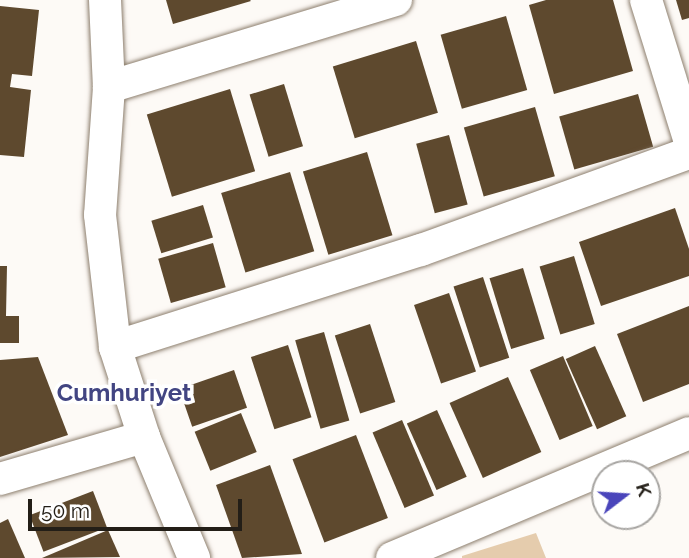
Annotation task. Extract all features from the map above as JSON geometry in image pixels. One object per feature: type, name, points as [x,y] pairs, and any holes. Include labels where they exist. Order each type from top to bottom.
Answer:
[{"type":"street","points":[[105,0],[109,87],[100,215],[115,347],[144,437],[194,558]]},
{"type":"street","points":[[109,87],[396,0]]},
{"type":"street","points":[[646,0],[689,139]]},
{"type":"street","points":[[115,347],[421,250],[689,153]]},
{"type":"street","points":[[392,558],[434,550],[689,433]]},
{"type":"street","points":[[0,479],[144,437]]},
{"type":"shaded area","points":[[536,533],[546,558],[462,558],[462,556]]},
{"type":"building","points":[[166,0],[250,0],[251,1],[173,24]]},
{"type":"building","points":[[546,0],[613,0],[633,71],[554,94],[529,5]]},
{"type":"building","points":[[676,0],[689,0],[689,18],[682,20]]},
{"type":"building","points":[[0,6],[39,10],[32,76],[12,74],[10,87],[31,90],[24,157],[0,155]]},
{"type":"building","points":[[506,16],[527,90],[462,109],[441,35]]},
{"type":"building","points":[[416,41],[438,113],[355,138],[333,66]]},
{"type":"building","points":[[284,84],[303,146],[269,157],[250,95]]},
{"type":"building","points":[[230,89],[255,171],[172,197],[147,114]]},
{"type":"building","points":[[638,94],[653,147],[574,169],[559,117]]},
{"type":"building","points":[[535,107],[555,176],[484,197],[464,127]]},
{"type":"building","points":[[449,135],[468,205],[435,213],[416,144]]},
{"type":"building","points":[[367,152],[392,235],[328,255],[303,172]]},
{"type":"building","points":[[290,172],[314,251],[245,272],[221,193]]},
{"type":"building","points":[[203,205],[213,238],[161,253],[151,221]]},
{"type":"building","points":[[675,208],[689,249],[689,276],[601,306],[579,242]]},
{"type":"building","points":[[213,243],[226,287],[171,303],[158,259]]},
{"type":"building","points":[[574,256],[595,324],[560,334],[540,267]]},
{"type":"building","points":[[0,266],[7,266],[6,316],[19,316],[19,343],[0,343]]},
{"type":"building","points":[[523,268],[545,339],[511,349],[490,278]]},
{"type":"building","points":[[483,277],[509,358],[480,367],[454,287]]},
{"type":"building","points":[[449,293],[476,371],[441,384],[414,305]]},
{"type":"building","points":[[689,306],[689,384],[643,402],[617,334]]},
{"type":"building","points":[[370,324],[395,402],[360,413],[335,335]]},
{"type":"building","points":[[324,332],[349,420],[321,429],[295,340]]},
{"type":"building","points":[[288,345],[311,417],[274,429],[251,357]]},
{"type":"building","points":[[595,346],[626,416],[597,429],[566,359]]},
{"type":"building","points":[[563,356],[593,426],[560,440],[530,370]]},
{"type":"building","points":[[38,357],[68,435],[0,457],[0,360]]},
{"type":"building","points":[[234,370],[247,408],[192,427],[179,389]]},
{"type":"building","points":[[508,377],[541,452],[483,478],[450,403]]},
{"type":"building","points":[[437,410],[467,477],[437,490],[407,423]]},
{"type":"building","points":[[241,413],[257,452],[210,471],[195,432]]},
{"type":"building","points":[[402,420],[434,495],[405,508],[373,433]]},
{"type":"building","points":[[356,435],[388,518],[324,542],[293,459]]},
{"type":"building","points":[[270,465],[302,554],[242,558],[216,485]]},
{"type":"building","points":[[93,491],[107,527],[43,552],[30,515]]},
{"type":"building","points":[[8,519],[25,558],[0,558],[0,523]]},
{"type":"building","points":[[108,530],[120,557],[42,558]]},
{"type":"district","name":"Cumhuriyet","points":[[124,393]]}]
